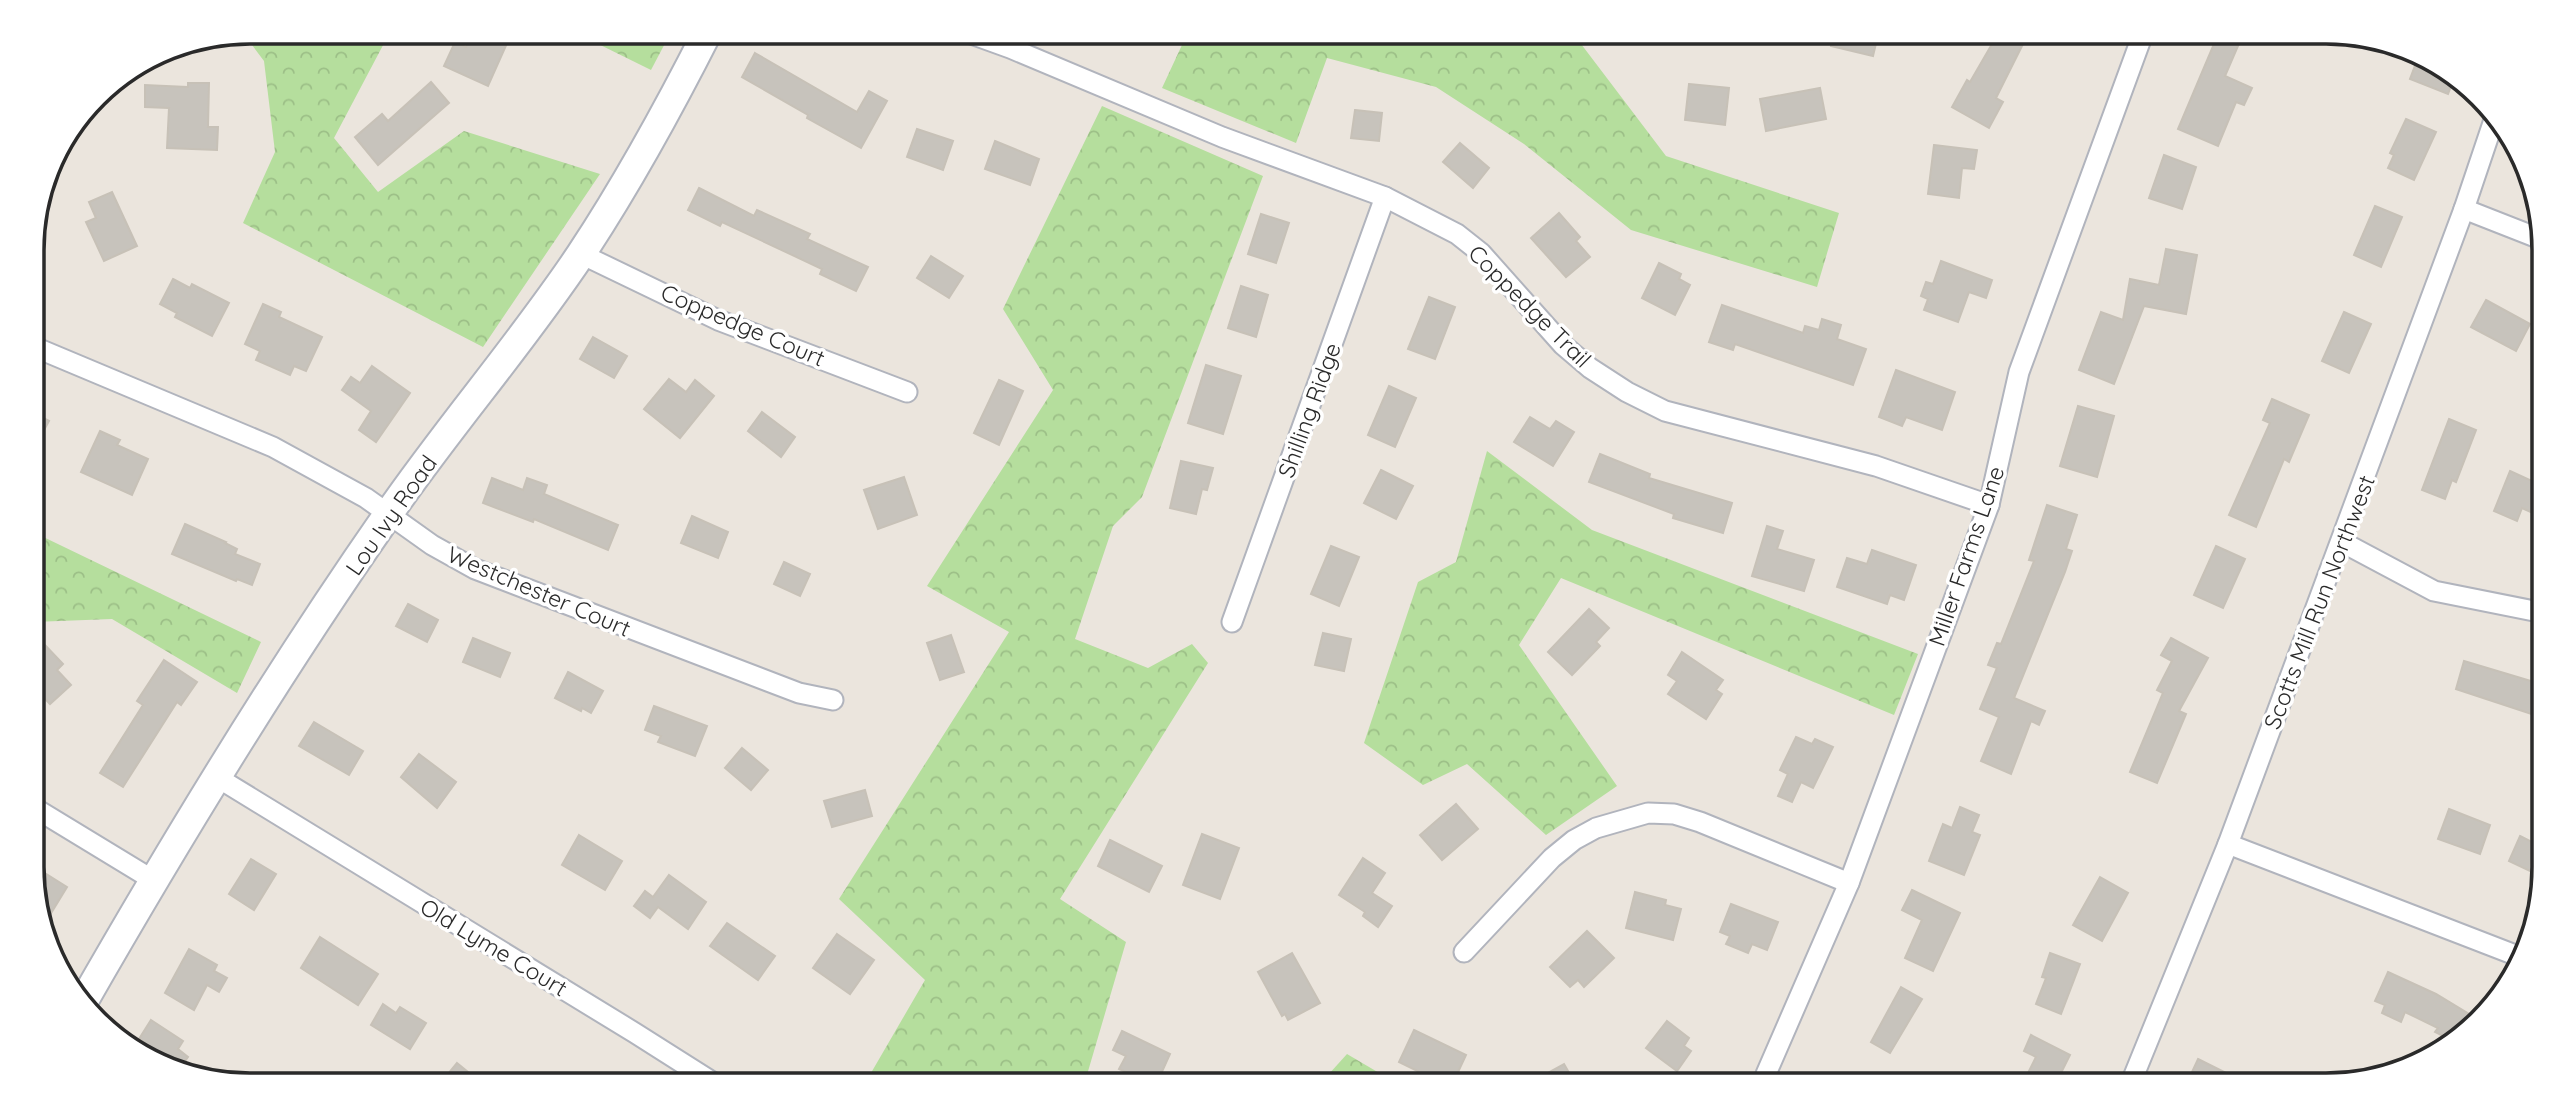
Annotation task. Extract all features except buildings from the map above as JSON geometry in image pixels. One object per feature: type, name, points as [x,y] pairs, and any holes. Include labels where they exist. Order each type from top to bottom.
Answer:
[{"type":"street","name":"Lou Ivy Road","points":[[87,995],[215,776],[388,514],[581,254],[661,124],[702,44]]},
{"type":"street","name":"Coppedge Trail","points":[[998,44],[1222,137],[1385,197],[1457,234],[1510,284],[1563,345],[1590,368],[1665,411],[1876,466],[1989,505]]},
{"type":"street","name":"Miller Farms Lane","points":[[1766,1073],[1849,883],[1989,505],[2020,372],[2140,44]]},
{"type":"street","name":"Scotts Mill Run Northwest","points":[[2135,1073],[2228,844],[2342,542],[2492,127]]},
{"type":"street","name":"Shilling Ridge","points":[[1232,622],[1385,197]]},
{"type":"street","points":[[2464,209],[2531,235]]},
{"type":"street","name":"Coppedge Court","points":[[581,254],[719,320],[907,392]]},
{"type":"street","name":"Westchester Court","points":[[44,351],[273,447],[366,498],[432,545],[488,574],[799,694],[833,701]]},
{"type":"street","points":[[2342,542],[2434,591],[2532,611]]},
{"type":"street","name":"Old Lyme Court","points":[[215,776],[698,1073]]},
{"type":"street","points":[[1464,952],[1552,858],[1574,841],[1596,828],[1648,813],[1674,814],[1700,821],[1849,883]]},
{"type":"street","points":[[44,814],[153,880]]},
{"type":"street","points":[[2228,844],[2513,954]]},
{"type":"green space","points":[[251,44],[384,44],[334,138],[378,192],[464,131],[600,174],[483,347],[243,223],[275,152],[264,61]]},
{"type":"green space","points":[[598,44],[665,44],[651,70]]},
{"type":"green space","points":[[1182,44],[1581,44],[1666,156],[1839,213],[1817,287],[1631,230],[1524,144],[1436,87],[1327,58],[1296,143],[1162,88]]},
{"type":"green space","points":[[1102,106],[1263,176],[1142,497],[1113,526],[1075,639],[1148,668],[1192,644],[1208,663],[1060,899],[1126,942],[1088,1073],[871,1073],[925,980],[839,899],[1009,632],[927,586],[1053,390],[1003,309]]},
{"type":"green space","points":[[1487,451],[1592,530],[1918,654],[1894,715],[1561,578],[1519,645],[1617,786],[1546,835],[1467,764],[1423,785],[1364,743],[1418,582],[1456,562]]},
{"type":"green space","points":[[44,537],[261,642],[237,693],[112,619],[44,622]]},
{"type":"green space","points":[[1347,1054],[1379,1073],[1330,1073]]}]
